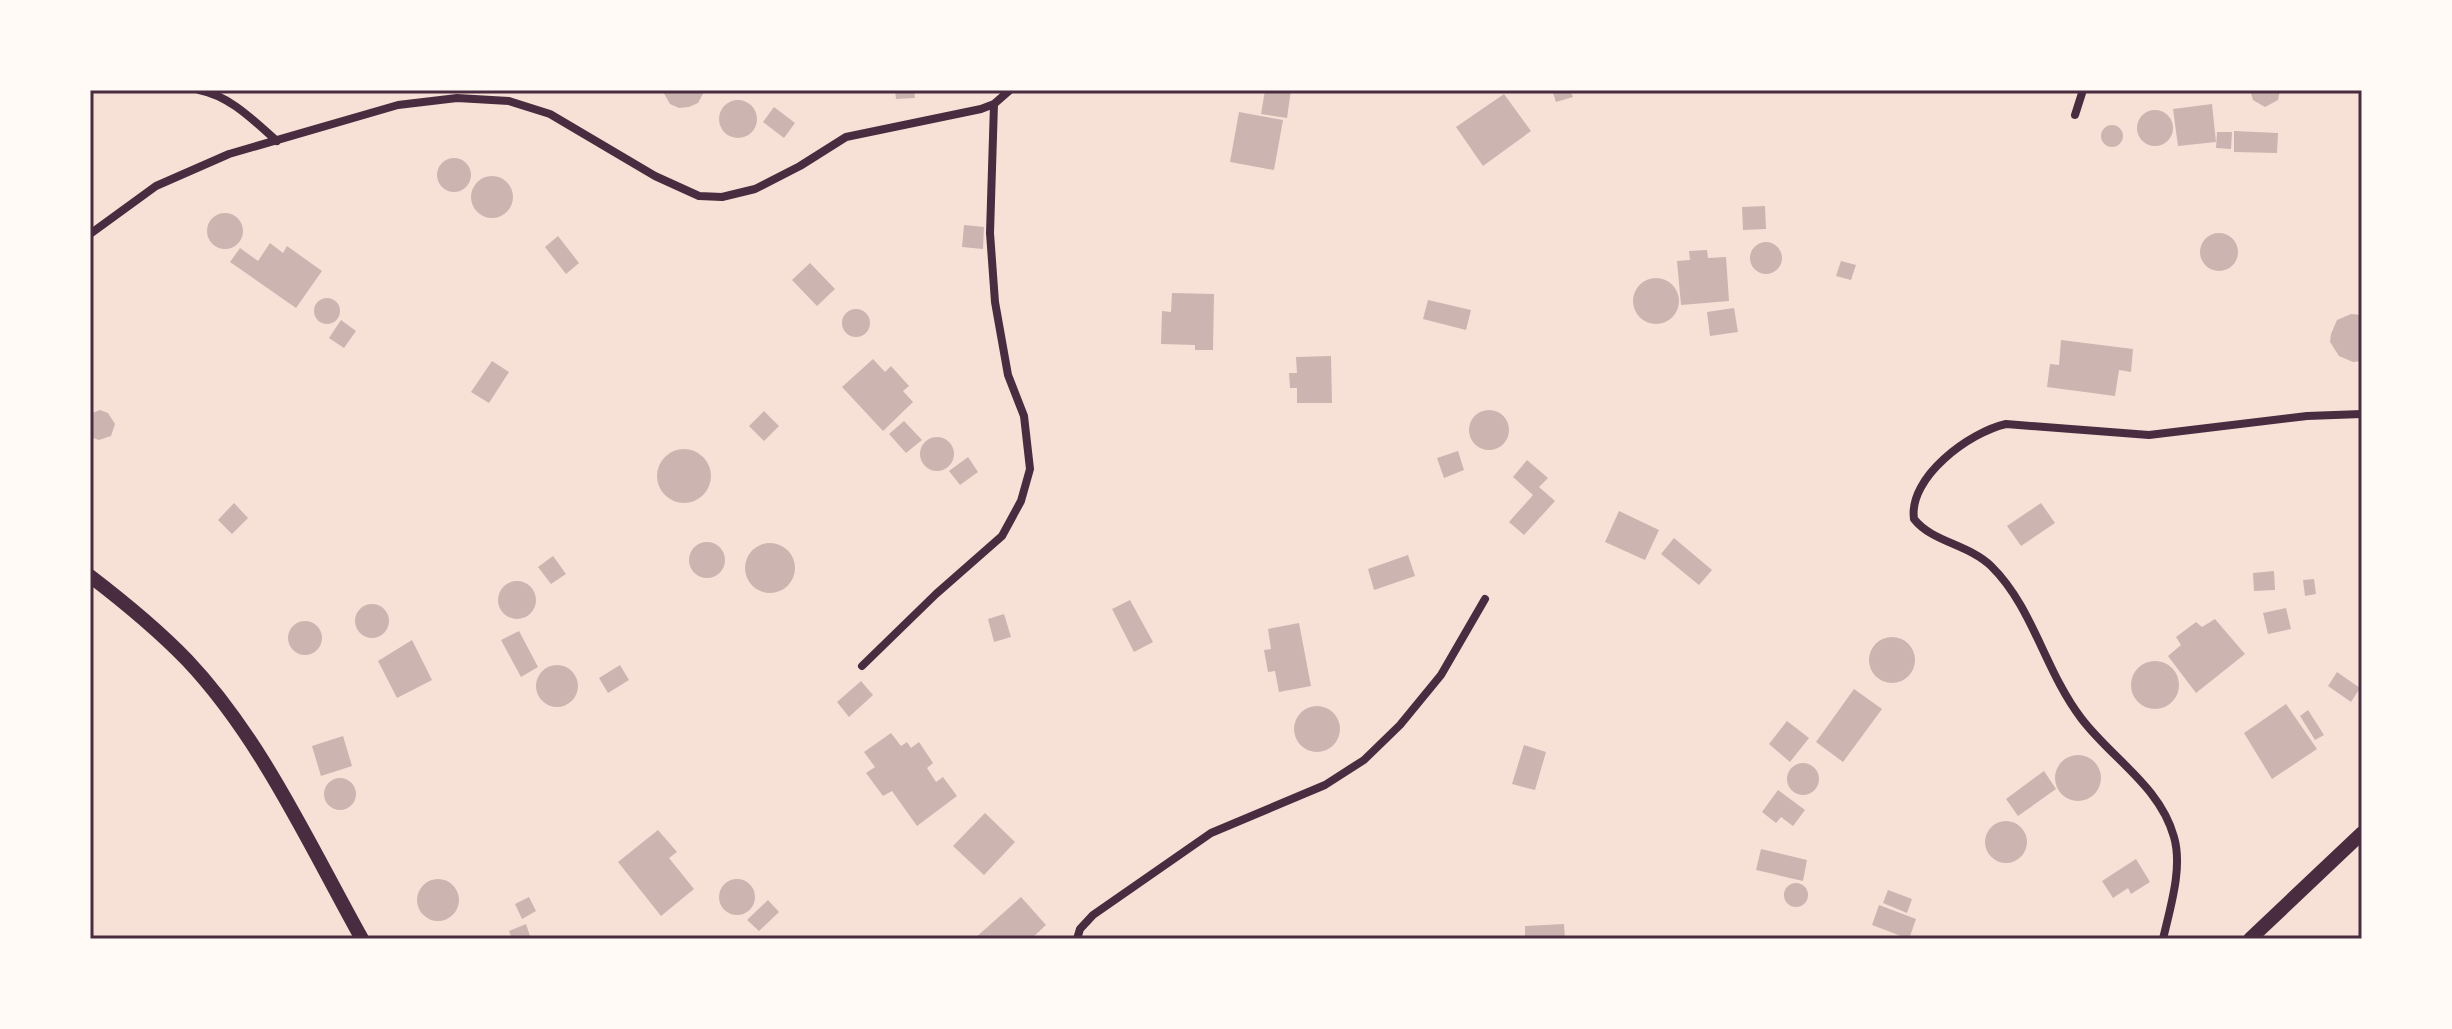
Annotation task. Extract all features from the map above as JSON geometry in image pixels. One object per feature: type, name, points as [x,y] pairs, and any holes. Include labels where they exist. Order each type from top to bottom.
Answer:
[{"type":"street","points":[[199,90],[216,93],[247,114],[277,141]]},
{"type":"street","points":[[90,234],[156,186],[229,154],[398,105],[457,98],[509,101],[550,114],[655,176],[699,196],[722,197],[755,189],[846,137],[981,109],[994,104],[1010,90]]},
{"type":"street","points":[[2075,115],[2083,90]]},
{"type":"street","points":[[862,666],[936,594],[1002,536],[1021,501],[1030,469],[1024,416],[1008,375],[995,302],[990,233],[994,104]]},
{"type":"street","points":[[2163,939],[2173,896],[2176,863],[2175,839],[2167,818],[2131,769],[2081,719],[2022,607],[1994,568],[1968,548],[1921,528],[1914,519],[1915,500],[1934,469],[1968,439],[1988,428],[2006,424],[2149,435],[2307,416],[2362,414]]},
{"type":"street","points":[[90,576],[131,607],[188,661],[241,727],[300,825],[362,939]]},
{"type":"street","points":[[1077,939],[1080,929],[1093,915],[1211,833],[1325,785],[1364,760],[1400,725],[1441,675],[1485,599]]},
{"type":"street","points":[[2250,939],[2362,833]]},
{"type":"building","points":[[662,90],[705,90],[698,103],[679,108],[670,104]]},
{"type":"building","points":[[895,90],[914,90],[915,98],[896,99]]},
{"type":"building","points":[[1265,90],[1291,90],[1287,118],[1261,114]]},
{"type":"building","points":[[1552,90],[1570,90],[1573,97],[1556,102]]},
{"type":"building","points":[[2250,90],[2280,90],[2278,100],[2265,107],[2253,100]]},
{"type":"building","points":[[1504,94],[1531,131],[1483,166],[1456,127]]},
{"type":"building","points":[[738,100],[751,106],[757,119],[751,132],[738,138],[725,132],[719,119],[725,106]]},
{"type":"building","points":[[2212,104],[2216,142],[2178,146],[2173,109]]},
{"type":"building","points":[[774,107],[795,123],[784,138],[763,122]]},
{"type":"building","points":[[2155,110],[2168,115],[2173,128],[2168,141],[2155,146],[2142,141],[2137,128],[2142,115]]},
{"type":"building","points":[[1239,112],[1283,120],[1274,170],[1230,162]]},
{"type":"building","points":[[2112,125],[2120,128],[2123,136],[2120,144],[2112,147],[2104,144],[2101,136],[2104,128]]},
{"type":"building","points":[[2234,131],[2278,133],[2277,153],[2234,152]]},
{"type":"building","points":[[2217,132],[2232,132],[2231,149],[2216,148]]},
{"type":"building","points":[[454,158],[466,163],[471,175],[466,187],[454,192],[442,187],[437,175],[442,163]]},
{"type":"building","points":[[492,176],[507,182],[513,197],[507,212],[492,218],[477,212],[471,197],[477,182]]},
{"type":"building","points":[[1765,206],[1766,229],[1743,230],[1742,207]]},
{"type":"building","points":[[225,213],[238,218],[243,231],[238,244],[225,249],[212,244],[207,231],[212,218]]},
{"type":"building","points":[[964,225],[984,227],[983,249],[962,247]]},
{"type":"building","points":[[2219,233],[2232,239],[2238,252],[2232,265],[2219,271],[2206,265],[2200,252],[2206,239]]},
{"type":"building","points":[[558,236],[579,263],[566,274],[545,247]]},
{"type":"building","points":[[1766,242],[1777,247],[1782,258],[1777,269],[1766,274],[1755,269],[1750,258],[1755,247]]},
{"type":"building","points":[[270,243],[283,253],[287,246],[322,271],[296,308],[230,262],[240,248],[258,261]]},
{"type":"building","points":[[1707,250],[1708,258],[1726,257],[1729,301],[1681,305],[1677,261],[1690,260],[1689,251]]},
{"type":"building","points":[[1841,261],[1856,265],[1851,280],[1836,276]]},
{"type":"building","points":[[810,263],[835,289],[817,306],[792,280]]},
{"type":"building","points":[[1656,278],[1672,285],[1679,301],[1672,317],[1656,324],[1640,317],[1633,301],[1640,285]]},
{"type":"building","points":[[1172,293],[1214,294],[1213,350],[1195,350],[1195,345],[1161,344],[1162,311],[1171,312]]},
{"type":"building","points":[[327,298],[336,302],[340,311],[336,320],[327,324],[318,320],[314,311],[318,302]]},
{"type":"building","points":[[1428,300],[1471,310],[1466,330],[1423,319]]},
{"type":"building","points":[[1734,308],[1738,332],[1710,336],[1707,312]]},
{"type":"building","points":[[856,309],[866,313],[870,323],[866,333],[856,337],[846,333],[842,323],[846,313]]},
{"type":"building","points":[[2351,314],[2362,315],[2362,361],[2353,362],[2339,356],[2330,342],[2337,320]]},
{"type":"building","points":[[341,320],[356,331],[344,348],[329,338]]},
{"type":"building","points":[[2061,340],[2133,349],[2131,372],[2119,370],[2115,396],[2047,387],[2050,364],[2059,365]]},
{"type":"building","points":[[1331,356],[1332,403],[1297,403],[1297,388],[1290,388],[1289,373],[1297,373],[1296,357]]},
{"type":"building","points":[[873,359],[885,372],[891,366],[909,386],[903,391],[913,402],[883,431],[842,387]]},
{"type":"building","points":[[492,361],[509,372],[489,403],[471,392]]},
{"type":"building","points":[[100,410],[108,413],[115,424],[111,436],[99,440],[90,437],[90,414]]},
{"type":"building","points":[[1489,410],[1503,416],[1509,430],[1503,444],[1489,450],[1475,444],[1469,430],[1475,416]]},
{"type":"building","points":[[764,411],[779,426],[764,441],[749,426]]},
{"type":"building","points":[[904,421],[922,440],[906,453],[889,434]]},
{"type":"building","points":[[937,437],[949,442],[954,454],[949,466],[937,471],[925,466],[920,454],[925,442]]},
{"type":"building","points":[[684,449],[703,457],[711,476],[703,495],[684,503],[665,495],[657,476],[665,457]]},
{"type":"building","points":[[1458,451],[1464,470],[1444,478],[1437,458]]},
{"type":"building","points":[[968,457],[978,472],[960,485],[949,471]]},
{"type":"building","points":[[1527,460],[1548,478],[1539,487],[1555,501],[1524,535],[1509,522],[1533,495],[1513,477]]},
{"type":"building","points":[[234,503],[248,518],[232,534],[218,520]]},
{"type":"building","points":[[2041,503],[2055,523],[2021,546],[2007,526]]},
{"type":"building","points":[[1619,511],[1659,530],[1645,560],[1605,542]]},
{"type":"building","points":[[1674,538],[1712,570],[1699,585],[1661,554]]},
{"type":"building","points":[[707,542],[719,548],[725,560],[719,572],[707,578],[695,572],[689,560],[695,548]]},
{"type":"building","points":[[760,544],[780,544],[794,558],[794,578],[780,592],[760,592],[746,578],[746,558]]},
{"type":"building","points":[[1408,555],[1415,576],[1374,590],[1368,569]]},
{"type":"building","points":[[553,556],[566,574],[551,584],[538,567]]},
{"type":"building","points":[[2274,571],[2275,590],[2254,591],[2253,573]]},
{"type":"building","points":[[2314,579],[2316,594],[2305,596],[2303,580]]},
{"type":"building","points":[[517,581],[530,587],[536,600],[530,613],[517,619],[504,613],[498,600],[504,587]]},
{"type":"building","points":[[1130,600],[1153,642],[1134,652],[1112,609]]},
{"type":"building","points":[[372,604],[384,609],[389,621],[384,633],[372,638],[360,633],[355,621],[360,609]]},
{"type":"building","points":[[2286,608],[2291,629],[2268,634],[2263,613]]},
{"type":"building","points":[[1004,614],[1011,637],[994,642],[988,619]]},
{"type":"building","points":[[2215,619],[2245,654],[2196,693],[2168,656],[2181,645],[2176,637],[2196,622],[2202,627]]},
{"type":"building","points":[[305,621],[317,626],[322,638],[317,650],[305,655],[293,650],[288,638],[293,626]]},
{"type":"building","points":[[1299,623],[1311,686],[1279,692],[1275,671],[1268,672],[1264,650],[1271,649],[1268,629]]},
{"type":"building","points":[[519,631],[538,667],[521,677],[501,640]]},
{"type":"building","points":[[1892,637],[1908,644],[1915,660],[1908,676],[1892,683],[1876,676],[1869,660],[1876,644]]},
{"type":"building","points":[[412,640],[432,680],[397,698],[378,661]]},
{"type":"building","points":[[2155,661],[2172,668],[2179,685],[2172,702],[2155,709],[2138,702],[2131,685],[2138,668]]},
{"type":"building","points":[[557,665],[572,671],[578,686],[572,701],[557,707],[542,701],[536,686],[542,671]]},
{"type":"building","points":[[620,665],[629,680],[608,693],[599,678]]},
{"type":"building","points":[[2337,672],[2360,688],[2351,702],[2328,686]]},
{"type":"building","points":[[861,681],[873,695],[849,717],[837,702]]},
{"type":"building","points":[[1854,689],[1882,709],[1843,762],[1816,742]]},
{"type":"building","points":[[2286,704],[2317,749],[2272,779],[2244,733]]},
{"type":"building","points":[[1317,706],[1333,713],[1340,729],[1333,745],[1317,752],[1301,745],[1294,729],[1301,713]]},
{"type":"building","points":[[2308,710],[2324,735],[2315,740],[2300,716]]},
{"type":"building","points":[[1787,721],[1809,738],[1790,762],[1769,744]]},
{"type":"building","points":[[891,733],[901,746],[907,742],[911,748],[919,742],[933,763],[927,768],[936,782],[943,777],[957,796],[917,826],[892,791],[883,796],[866,773],[875,767],[864,752]]},
{"type":"building","points":[[343,736],[352,766],[321,776],[312,746]]},
{"type":"building","points":[[1524,745],[1546,752],[1535,790],[1512,784]]},
{"type":"building","points":[[2078,755],[2094,762],[2101,778],[2094,794],[2078,801],[2062,794],[2055,778],[2062,762]]},
{"type":"building","points":[[1803,763],[1814,768],[1819,779],[1814,790],[1803,795],[1792,790],[1787,779],[1792,768]]},
{"type":"building","points":[[2044,771],[2056,789],[2018,816],[2006,799]]},
{"type":"building","points":[[340,778],[352,782],[356,794],[352,806],[340,810],[328,806],[324,794],[328,782]]},
{"type":"building","points":[[1778,790],[1805,810],[1793,826],[1781,817],[1776,823],[1762,812]]},
{"type":"building","points":[[985,813],[1015,842],[984,875],[953,846]]},
{"type":"building","points":[[2006,821],[2021,827],[2027,842],[2021,857],[2006,863],[1991,857],[1985,842],[1991,827]]},
{"type":"building","points":[[658,830],[677,852],[669,858],[694,889],[661,916],[618,862]]},
{"type":"building","points":[[1761,849],[1807,860],[1803,881],[1756,870]]},
{"type":"building","points":[[2136,859],[2150,882],[2131,894],[2128,888],[2113,898],[2102,881]]},
{"type":"building","points":[[438,879],[453,885],[459,900],[453,915],[438,921],[423,915],[417,900],[423,885]]},
{"type":"building","points":[[737,879],[750,884],[755,897],[750,910],[737,915],[724,910],[719,897],[724,884]]},
{"type":"building","points":[[1796,883],[1805,886],[1808,895],[1805,904],[1796,907],[1787,904],[1784,895],[1787,886]]},
{"type":"building","points":[[1888,890],[1912,899],[1907,913],[1883,903]]},
{"type":"building","points":[[529,897],[536,911],[522,919],[515,904]]},
{"type":"building","points":[[1021,897],[1046,925],[1031,939],[974,939]]},
{"type":"building","points":[[768,900],[779,912],[759,931],[747,920]]},
{"type":"building","points":[[1879,905],[1916,919],[1909,939],[1872,925]]},
{"type":"building","points":[[526,924],[531,939],[512,939],[509,931]]},
{"type":"building","points":[[1564,924],[1565,939],[1525,939],[1525,926]]}]
